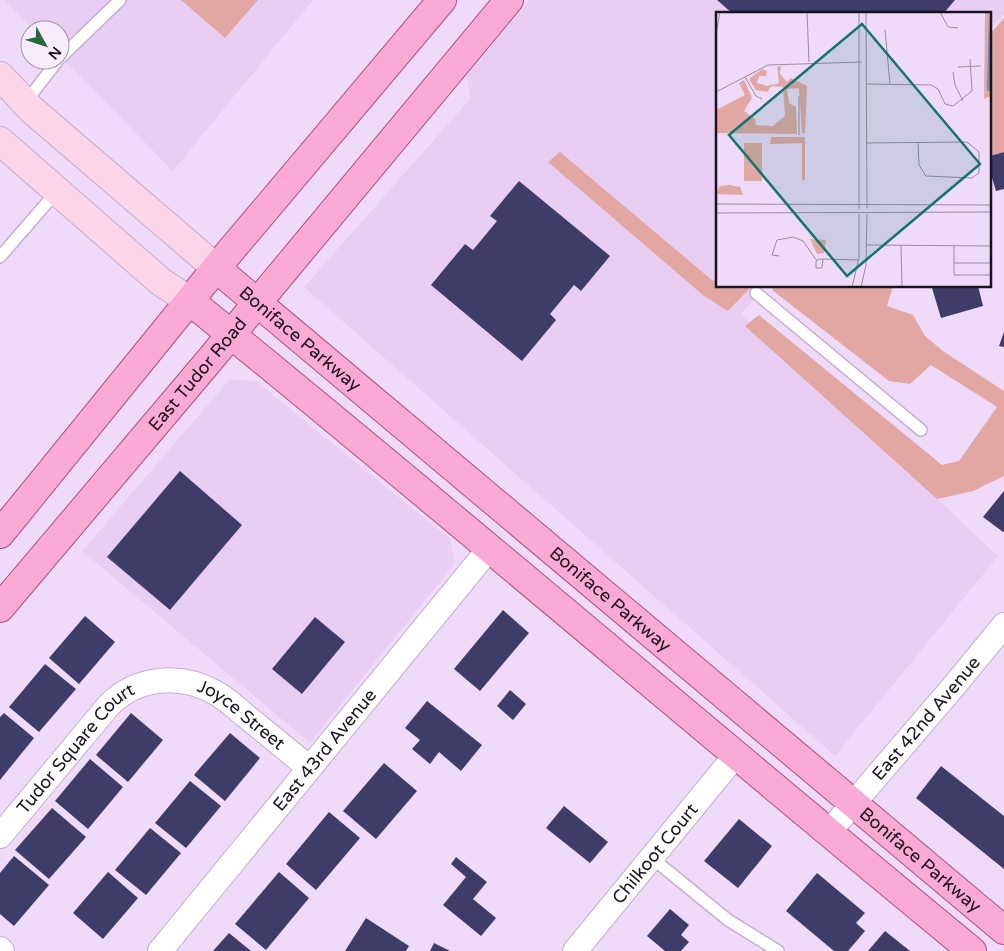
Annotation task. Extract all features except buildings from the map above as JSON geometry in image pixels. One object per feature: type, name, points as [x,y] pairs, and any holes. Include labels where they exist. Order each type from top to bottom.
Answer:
[{"type":"main road","points":[[0,534],[216,268],[442,0]]},
{"type":"main road","name":"East Tudor Road","points":[[0,608],[509,0]]},
{"type":"main road","name":"Boniface Parkway","points":[[216,268],[1004,930]]},
{"type":"main road","points":[[190,301],[735,756],[972,951]]},
{"type":"street","points":[[0,76],[25,103],[216,268]]},
{"type":"street","points":[[0,141],[161,282],[190,301]]},
{"type":"street","name":"East 43rd Avenue","points":[[160,951],[489,549]]},
{"type":"street","name":"East 42nd Avenue","points":[[828,833],[1004,625]]},
{"type":"street","name":"Joyce Street","points":[[164,680],[190,683],[217,693],[309,768]]},
{"type":"street","name":"Tudor Square Court","points":[[0,836],[115,700],[140,684],[164,680]]},
{"type":"street","name":"Chilkoot Court","points":[[575,951],[735,756]]},
{"type":"lane","points":[[70,48],[120,0]]},
{"type":"lane","points":[[25,103],[50,70]]},
{"type":"lane","points":[[0,257],[58,190]]},
{"type":"lane","points":[[756,293],[921,430]]},
{"type":"lane","points":[[652,858],[728,920],[778,951]]},
{"type":"shaded area","points":[[4,0],[313,0],[173,171],[70,66],[70,20],[24,20]]},
{"type":"shaded area","points":[[181,0],[258,0],[225,38]]},
{"type":"shaded area","points":[[530,0],[1004,0],[1004,14],[992,28],[992,12],[716,12],[716,288],[764,288],[741,314],[998,556],[835,756],[304,287],[471,98],[466,75]]},
{"type":"shaded area","points":[[1004,18],[1004,152],[992,155],[992,32]]},
{"type":"shaded area","points":[[560,152],[713,281],[716,277],[716,288],[750,288],[728,311],[704,296],[548,162]]},
{"type":"shaded area","points":[[774,288],[892,288],[887,306],[913,315],[925,336],[943,351],[1004,391],[1004,476],[973,491],[937,499],[745,326],[759,315],[942,465],[959,461],[997,407],[931,365],[910,384],[889,381],[772,290]]},
{"type":"shaded area","points":[[230,379],[256,381],[450,539],[455,563],[310,743],[82,551]]}]
